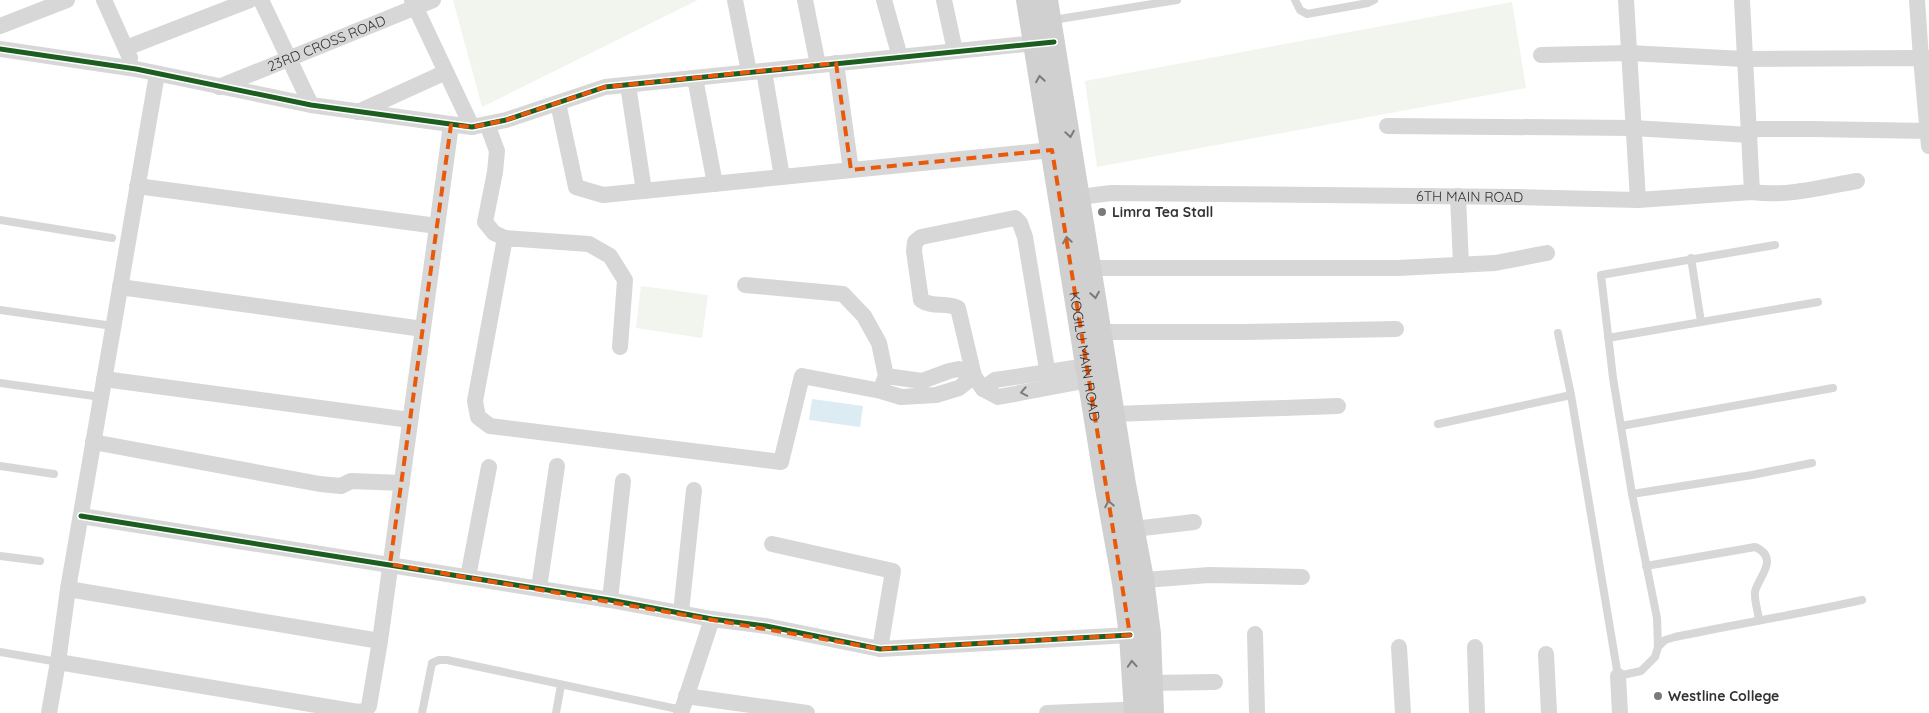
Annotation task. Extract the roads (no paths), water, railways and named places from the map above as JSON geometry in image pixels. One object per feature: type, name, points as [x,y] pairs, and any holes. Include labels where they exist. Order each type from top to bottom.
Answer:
[{"type":"main road","name":"KOGILU MAIN ROAD","points":[[1027,0],[1047,26],[1080,197],[1081,268],[1088,373],[1106,488],[1150,634],[1152,683],[1144,711]]},
{"type":"main road","name":"KOGILU MAIN ROAD","points":[[1047,26],[1052,150],[1081,268],[1101,332],[1134,529],[1130,635],[1144,711]]},
{"type":"street","points":[[0,26],[67,0]]},
{"type":"street","points":[[104,0],[136,69]]},
{"type":"street","points":[[126,48],[250,0]]},
{"type":"street","points":[[261,0],[310,105]]},
{"type":"street","name":"23RD CROSS ROAD","points":[[219,87],[289,59],[414,4],[433,0]]},
{"type":"street","points":[[735,0],[757,71],[782,177]]},
{"type":"street","points":[[805,0],[818,65]]},
{"type":"street","points":[[884,0],[900,57]]},
{"type":"street","points":[[944,0],[955,51]]},
{"type":"street","points":[[1626,0],[1638,200]]},
{"type":"street","points":[[1742,0],[1752,192]]},
{"type":"street","points":[[1386,126],[1634,128],[1749,132],[1811,129],[1928,136],[1925,58],[1917,0]]},
{"type":"street","points":[[414,4],[446,72],[497,151],[495,172],[485,222],[494,233],[505,238],[589,244],[610,256],[626,280],[620,346]]},
{"type":"street","points":[[0,49],[136,69],[310,105],[451,125],[480,126],[506,120],[605,87],[955,51],[1047,26]]},
{"type":"street","points":[[1540,55],[1629,54],[1744,59],[1925,58]]},
{"type":"street","points":[[836,64],[851,170]]},
{"type":"street","points":[[358,112],[446,72]]},
{"type":"street","points":[[49,713],[80,516],[157,74]]},
{"type":"street","points":[[696,78],[715,184]]},
{"type":"street","points":[[628,85],[644,191]]},
{"type":"street","points":[[558,103],[576,187],[603,195],[1052,150]]},
{"type":"street","points":[[58,662],[358,712],[365,711],[369,706],[380,641],[451,125]]},
{"type":"street","name":"6TH MAIN ROAD","points":[[1080,197],[1111,193],[1458,196],[1638,200],[1752,192],[1784,193],[1857,181]]},
{"type":"street","points":[[138,186],[437,226]]},
{"type":"street","points":[[1458,196],[1461,265]]},
{"type":"street","points":[[1048,380],[1025,237],[1020,223],[1015,218],[922,237],[915,242],[914,252],[921,300],[927,304],[953,305],[958,308],[978,383],[998,397],[1048,380],[1088,373]]},
{"type":"street","points":[[505,238],[475,401],[478,417],[490,426],[781,462],[802,376],[884,383],[901,397],[936,395],[978,383]]},
{"type":"street","points":[[1081,268],[1398,268],[1494,263],[1547,253]]},
{"type":"street","points":[[745,285],[843,294],[864,316],[879,343],[884,383]]},
{"type":"street","points":[[120,286],[423,329]]},
{"type":"street","points":[[1101,332],[1396,329]]},
{"type":"street","points":[[104,379],[410,420]]},
{"type":"street","points":[[1114,414],[1338,406]]},
{"type":"street","points":[[93,442],[320,484],[341,486],[351,481],[402,483]]},
{"type":"street","points":[[538,588],[557,466]]},
{"type":"street","points":[[468,577],[489,467]]},
{"type":"street","points":[[610,600],[623,480]]},
{"type":"street","points":[[681,612],[694,490]]},
{"type":"street","points":[[80,516],[538,588],[712,619],[766,626],[880,649],[1130,635]]},
{"type":"street","points":[[1134,529],[1194,522]]},
{"type":"street","points":[[772,544],[893,571],[880,649]]},
{"type":"street","points":[[1133,581],[1209,575],[1302,578]]},
{"type":"street","points":[[68,589],[380,641]]},
{"type":"street","points":[[712,619],[683,706],[807,713]]},
{"type":"street","points":[[1255,634],[1257,713]]},
{"type":"street","points":[[1399,647],[1403,713]]},
{"type":"street","points":[[1474,647],[1477,713]]},
{"type":"street","points":[[1546,654],[1549,713]]},
{"type":"street","points":[[1618,676],[1620,713]]},
{"type":"street","points":[[1152,683],[1215,682]]},
{"type":"street","points":[[1047,713],[1144,711]]},
{"type":"lane","points":[[1047,26],[1177,0]]},
{"type":"lane","points":[[1295,0],[1300,10],[1312,14],[1368,3],[1374,0]]},
{"type":"lane","points":[[0,220],[112,238]]},
{"type":"lane","points":[[1558,333],[1571,395],[1618,676],[1640,671],[1655,657],[1658,648],[1657,618],[1632,494],[1608,338],[1601,275],[1775,244]]},
{"type":"lane","points":[[1691,258],[1701,322]]},
{"type":"lane","points":[[1608,338],[1818,302]]},
{"type":"lane","points":[[0,310],[113,326]]},
{"type":"lane","points":[[0,383],[101,397]]},
{"type":"lane","points":[[1621,426],[1833,388]]},
{"type":"lane","points":[[1438,424],[1571,395]]},
{"type":"lane","points":[[1632,494],[1752,475],[1812,463]]},
{"type":"lane","points":[[0,466],[54,474]]},
{"type":"lane","points":[[1646,566],[1755,547],[1760,549],[1766,560],[1767,569],[1755,591],[1759,620]]},
{"type":"lane","points":[[0,556],[40,561]]},
{"type":"lane","points":[[1658,648],[1665,640],[1670,638],[1862,600]]},
{"type":"lane","points":[[0,652],[58,662]]},
{"type":"lane","points":[[422,713],[432,664],[439,660],[561,685],[683,706]]},
{"type":"lane","points":[[556,713],[561,685]]},
{"type":"place","name":"Limra Tea Stall","points":[[1102,212]]},
{"type":"place","name":"Westline College","points":[[1658,696]]}]
